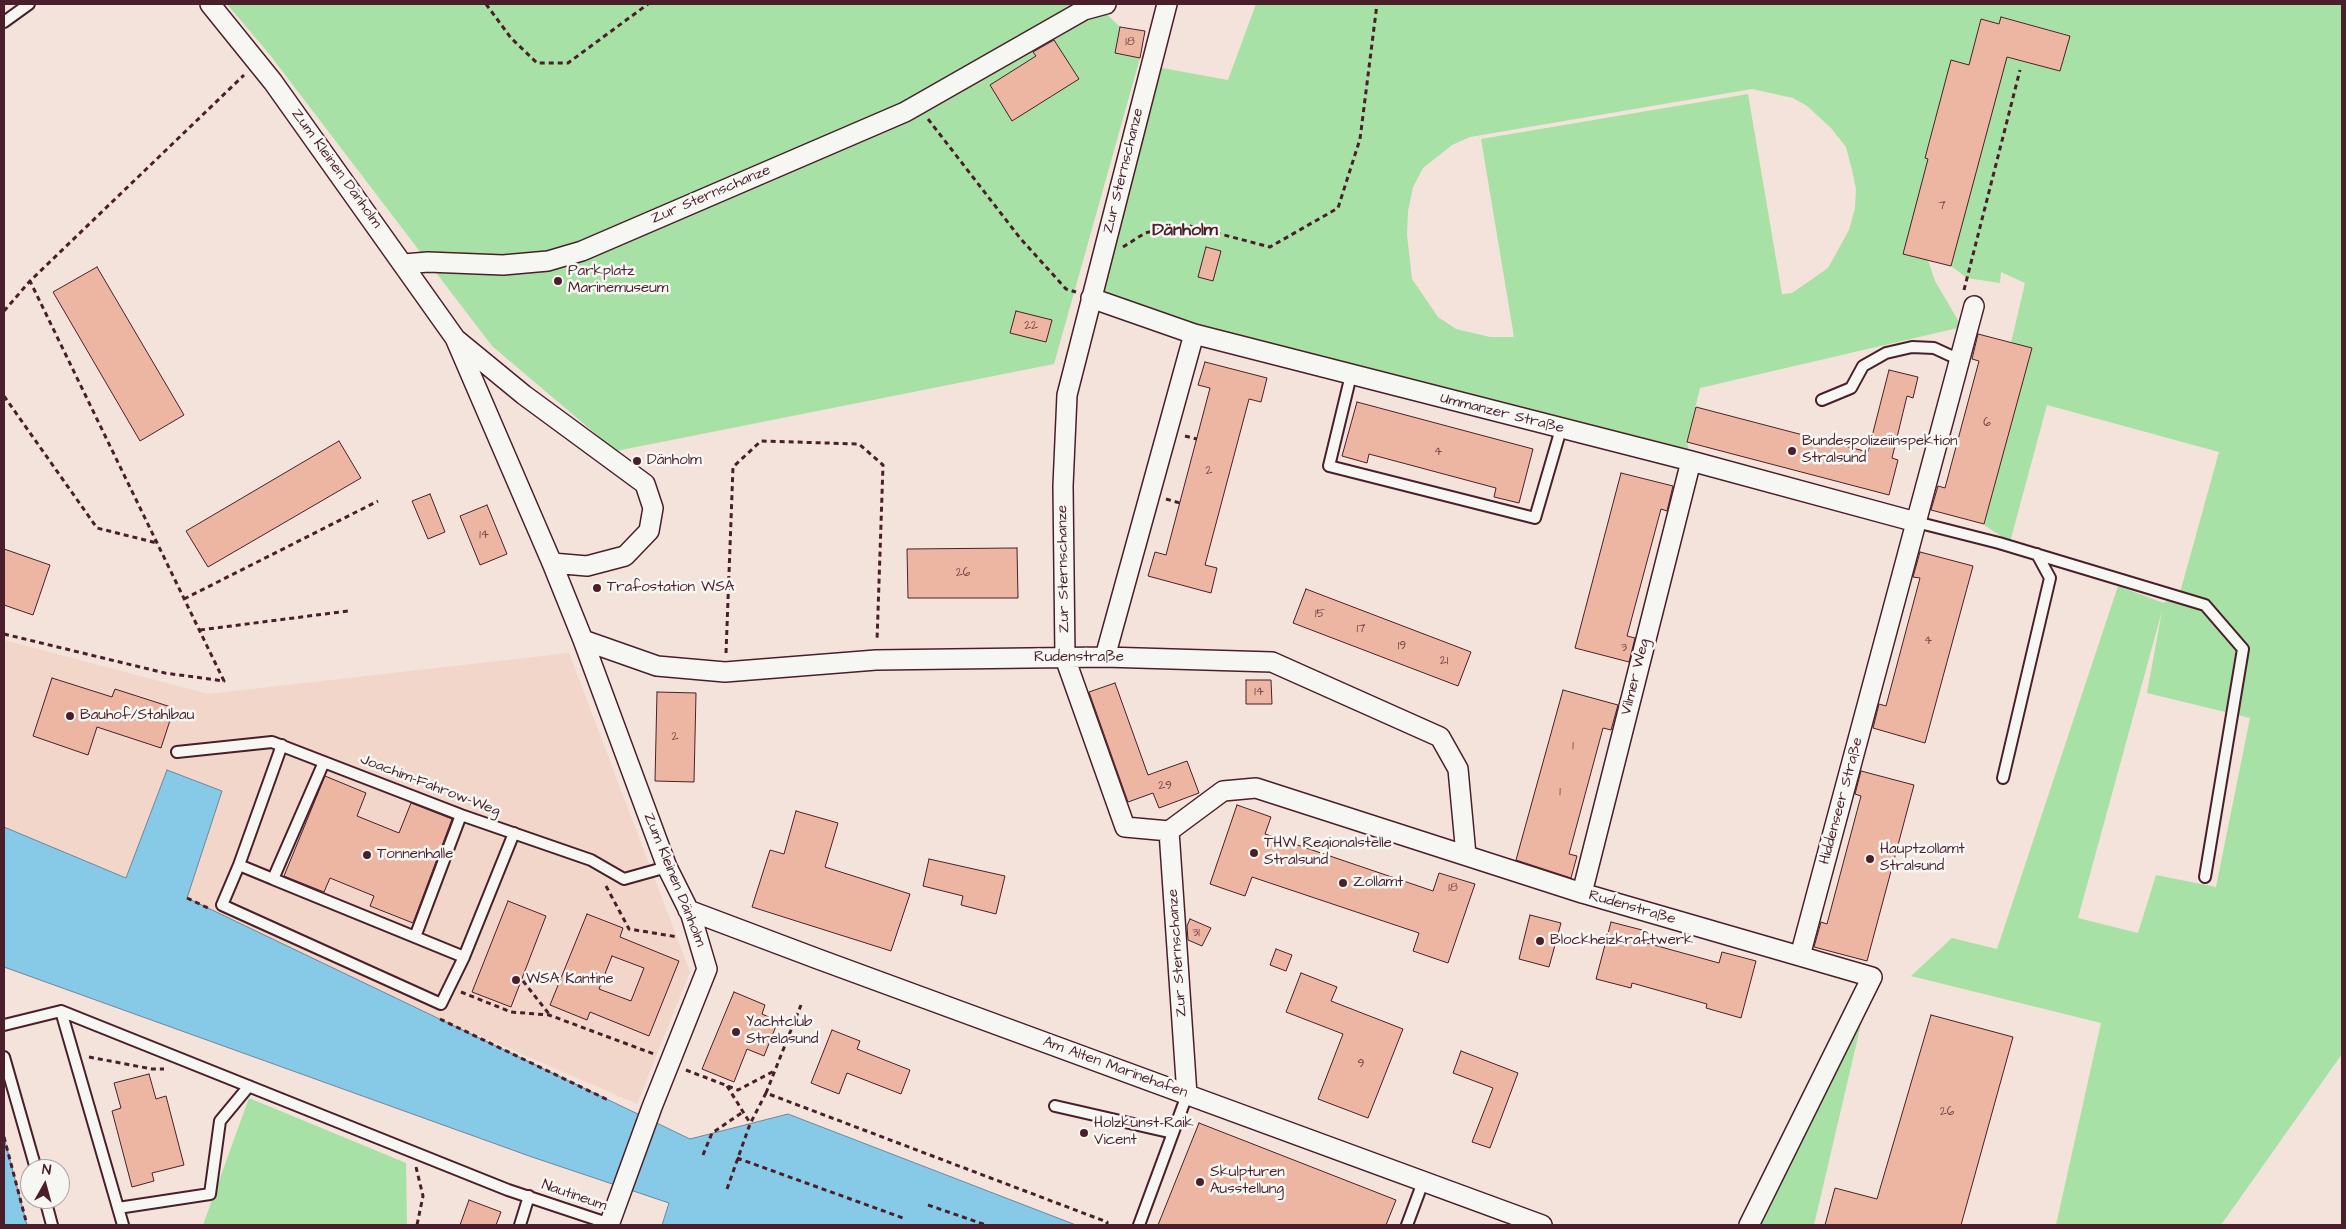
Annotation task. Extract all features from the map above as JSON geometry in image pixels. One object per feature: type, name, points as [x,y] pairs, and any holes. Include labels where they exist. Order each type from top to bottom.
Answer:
[{"type":"street","name":"Zum Kleinen Dänholm","points":[[210,4],[257,62],[404,264],[455,338],[583,640],[666,867],[688,910],[699,940],[707,969],[669,1062],[609,1224]]},
{"type":"street","name":"Zur Sternschanze","points":[[404,264],[428,262],[502,265],[548,261],[565,256],[618,235],[917,105],[1084,10],[1106,4]]},
{"type":"street","name":"Zur Sternschanze","points":[[1166,4],[1067,395],[1063,486],[1065,658],[1125,827],[1169,831],[1187,1095]]},
{"type":"street","name":"Ummanzer Straße","points":[[1091,298],[1194,334],[1691,461],[1916,522]]},
{"type":"street","name":"Hiddenseer Straße","points":[[1800,956],[1974,306]]},
{"type":"street","points":[[1106,657],[1194,334]]},
{"type":"street","name":"Zum Kleinen Dänholm","points":[[455,338],[524,395],[644,484],[653,508],[649,531],[624,556],[587,566],[552,564]]},
{"type":"street","name":"Vilmer Weg","points":[[1582,893],[1691,461]]},
{"type":"street","name":"Rudenstraße","points":[[583,640],[657,666],[725,672],[876,660],[1106,657],[1272,662],[1440,737],[1458,768],[1466,855]]},
{"type":"street","name":"Rudenstraße","points":[[1169,831],[1223,791],[1256,788],[1582,893],[1800,956]]},
{"type":"street","name":"Am Alten Marinehafen","points":[[688,910],[1542,1225]]},
{"type":"street","points":[[1749,1225],[1872,977],[1800,956]]},
{"type":"lane","points":[[4,22],[29,4]]},
{"type":"lane","points":[[1822,400],[1851,388],[1863,366],[1886,353],[1912,346],[1934,348],[1960,360]]},
{"type":"lane","points":[[1351,375],[1329,466],[1535,518],[1561,429]]},
{"type":"lane","points":[[1916,522],[2037,554],[2205,605],[2243,649],[2205,877]]},
{"type":"lane","points":[[2003,778],[2050,578],[2037,554]]},
{"type":"lane","name":"Joachim-Fahrow-Weg","points":[[177,752],[272,742],[461,815],[591,860],[624,879],[666,867]]},
{"type":"lane","points":[[282,746],[239,865],[222,905],[441,1004],[464,957],[514,834]]},
{"type":"lane","points":[[272,879],[324,762]]},
{"type":"lane","points":[[414,937],[461,815]]},
{"type":"lane","points":[[239,865],[464,957]]},
{"type":"lane","points":[[61,1011],[123,1225]]},
{"type":"lane","points":[[4,1025],[61,1011],[508,1190],[529,1196]]},
{"type":"lane","points":[[4,1057],[33,1159]]},
{"type":"lane","points":[[118,1208],[210,1194],[220,1121],[250,1086]]},
{"type":"lane","points":[[1140,1225],[1187,1095]]},
{"type":"lane","points":[[1055,1106],[1173,1133]]},
{"type":"lane","points":[[1407,1225],[1423,1182]]},
{"type":"lane","name":"Nautineum","points":[[520,1225],[529,1196],[609,1224]]},
{"type":"lane","points":[[48,1209],[52,1225]]},
{"type":"path","points":[[486,4],[511,38],[537,63],[568,63],[648,4]]},
{"type":"path","points":[[1100,263],[1145,233],[1182,224],[1270,247],[1338,208],[1360,139],[1377,4]]},
{"type":"path","points":[[4,311],[30,281],[257,62]]},
{"type":"path","points":[[1974,306],[1963,294],[2020,70]]},
{"type":"path","points":[[917,105],[1027,246],[1066,288],[1091,298]]},
{"type":"path","points":[[4,634],[165,673],[224,681],[30,281]]},
{"type":"path","points":[[4,396],[97,528],[157,543]]},
{"type":"path","points":[[725,672],[733,467],[761,441],[859,444],[883,465],[876,660]]},
{"type":"path","points":[[184,598],[378,501]]},
{"type":"path","points":[[200,630],[348,611]]},
{"type":"path","points":[[591,860],[629,929],[699,940]]},
{"type":"path","points":[[523,981],[549,1015]]},
{"type":"path","points":[[449,987],[511,1012],[549,1015],[658,1055],[669,1062],[738,1090],[776,1070]]},
{"type":"path","points":[[727,1189],[750,1124],[766,1094],[801,1005]]},
{"type":"path","points":[[73,1054],[152,1069],[179,1068],[188,1061]]},
{"type":"path","points":[[727,1086],[750,1124]]},
{"type":"path","points":[[766,1094],[1107,1222],[1108,1225]]},
{"type":"path","points":[[703,1155],[712,1133],[743,1112]]},
{"type":"path","points":[[4,1137],[27,1225]]},
{"type":"path","points":[[412,1151],[423,1196],[416,1225]]},
{"type":"path","points":[[738,1158],[903,1218]]},
{"type":"path","points":[[928,1205],[986,1225]]},
{"type":"shaded area","points":[[4,640],[208,694],[569,653],[690,972],[637,1104],[4,829]]},
{"type":"green space","points":[[227,4],[1096,4],[1120,27],[1115,53],[1140,58],[1054,364],[616,451],[492,346],[270,55]]},
{"type":"green space","points":[[1256,4],[2342,4],[2342,1054],[2221,1225],[2056,1225],[2101,1023],[1911,976],[1952,938],[1997,949],[2118,586],[2164,603],[2181,589],[2219,452],[2047,405],[2010,542],[1984,525],[2031,349],[2011,343],[2025,283],[2001,272],[2000,283],[1967,278],[1951,266],[2002,75],[1993,54],[2060,71],[2069,35],[2002,17],[1999,24],[1981,19],[1969,65],[1951,61],[1925,157],[1928,159],[1928,260],[1935,281],[1962,327],[1700,388],[1687,442],[1691,461],[1091,298],[1151,66],[1228,80]],"holes":[[[1752,89],[1793,98],[1807,106],[1831,128],[1846,147],[1856,189],[1855,208],[1849,230],[1828,268],[1792,293],[1776,295],[1782,294],[1748,94],[1481,139],[1514,337],[1490,337],[1456,329],[1438,317],[1412,279],[1407,235],[1408,211],[1413,187],[1423,168],[1452,145],[1470,137]],[[2162,611],[2147,693],[2250,718],[2216,887],[2156,875],[2138,933],[2078,918]]]},
{"type":"green space","points":[[1872,977],[1814,1225],[1749,1225]]},
{"type":"green space","points":[[249,1098],[406,1163],[407,1225],[203,1225]]},
{"type":"water","points":[[167,770],[222,791],[187,898],[690,1139],[788,1114],[1076,1225],[662,1225],[669,1203],[532,1157],[4,967],[4,827],[126,878]]},
{"type":"water","points":[[4,1137],[20,1198],[20,1209],[23,1209],[27,1225],[4,1225]]},
{"type":"building","points":[[2001,17],[2070,36],[2060,71],[2007,57],[1951,266],[1903,254],[1928,159],[1925,158],[1951,60],[1969,65],[1981,19],[1999,24]]},
{"type":"building","points":[[1120,27],[1145,31],[1140,58],[1115,53]]},
{"type":"building","points":[[1054,40],[1079,79],[1012,121],[990,85],[1036,56],[1033,52]]},
{"type":"building","points":[[1206,247],[1221,251],[1213,281],[1198,277]]},
{"type":"building","points":[[97,267],[184,415],[140,441],[53,292]]},
{"type":"building","points":[[1016,311],[1052,320],[1046,342],[1010,333]]},
{"type":"building","points":[[1978,334],[2032,348],[1984,524],[1931,510],[1938,486],[1945,488],[1979,361],[1972,359]]},
{"type":"building","points":[[1205,362],[1267,378],[1261,402],[1249,399],[1205,565],[1217,568],[1211,593],[1148,576],[1155,552],[1166,555],[1210,388],[1198,385]]},
{"type":"building","name":"Bundespolizeiinspektion Stralsund","points":[[1889,370],[1918,377],[1913,398],[1907,396],[1892,458],[1898,460],[1889,495],[1687,442],[1696,407],[1868,452]]},
{"type":"building","points":[[1357,402],[1533,449],[1519,503],[1494,497],[1496,488],[1369,454],[1367,463],[1342,456]]},
{"type":"building","points":[[339,441],[361,478],[208,567],[186,531]]},
{"type":"building","points":[[1621,473],[1673,486],[1667,511],[1661,509],[1627,636],[1635,638],[1629,662],[1575,648]]},
{"type":"building","points":[[430,494],[445,532],[428,539],[412,501]]},
{"type":"building","points":[[487,505],[507,554],[480,565],[460,516]]},
{"type":"building","points":[[1017,548],[1018,598],[908,598],[907,549]]},
{"type":"building","points":[[4,549],[50,565],[33,615],[4,605]]},
{"type":"building","points":[[1920,552],[1973,566],[1925,743],[1873,728],[1879,704],[1886,706],[1920,578],[1913,577]]},
{"type":"building","points":[[1306,589],[1471,652],[1458,686],[1293,623]]},
{"type":"building","points":[[52,678],[112,697],[115,689],[174,708],[161,748],[97,727],[88,755],[33,736]]},
{"type":"building","points":[[1246,680],[1271,680],[1272,704],[1246,704]]},
{"type":"building","points":[[1115,683],[1148,775],[1187,761],[1199,793],[1159,808],[1153,793],[1128,802],[1089,692]]},
{"type":"building","points":[[1563,690],[1618,705],[1611,730],[1603,728],[1569,854],[1577,856],[1571,878],[1516,860]]},
{"type":"building","points":[[657,692],[696,693],[694,782],[655,781]]},
{"type":"building","name":"Hauptzollamt Stralsund","points":[[1861,771],[1914,785],[1867,961],[1814,947],[1821,922],[1827,924],[1861,796],[1855,794]]},
{"type":"building","name":"Tonnenhalle","points":[[325,776],[366,793],[357,816],[399,833],[411,803],[452,819],[413,923],[370,906],[374,896],[330,878],[324,892],[284,876]]},
{"type":"building","points":[[1237,805],[1271,817],[1265,834],[1433,891],[1439,873],[1475,884],[1448,963],[1413,951],[1419,933],[1252,877],[1245,896],[1210,884]]},
{"type":"building","points":[[796,811],[838,823],[825,867],[910,894],[891,951],[752,907],[770,850],[784,854]]},
{"type":"building","points":[[929,859],[1005,876],[996,914],[961,905],[963,896],[923,886]]},
{"type":"building","points":[[508,901],[546,916],[511,1007],[472,992]]},
{"type":"building","points":[[587,914],[623,928],[620,937],[679,961],[649,1036],[590,1012],[587,1020],[550,1005]],"holes":[[[612,956],[644,968],[631,1001],[599,989]]]},
{"type":"building","name":"Blockheizkraftwerk","points":[[1530,915],[1561,923],[1549,967],[1519,959]]},
{"type":"building","points":[[1190,919],[1211,928],[1202,946],[1188,940],[1187,926]]},
{"type":"building","points":[[1611,922],[1646,931],[1643,942],[1719,963],[1722,952],[1756,961],[1741,1018],[1706,1008],[1707,1004],[1632,983],[1631,988],[1596,979]]},
{"type":"building","points":[[1276,949],[1292,955],[1286,971],[1270,965]]},
{"type":"building","points":[[1301,973],[1337,987],[1331,1001],[1403,1029],[1368,1118],[1318,1099],[1343,1034],[1286,1012]]},
{"type":"building","name":"Yachtclub Strelasund","points":[[734,992],[765,1005],[762,1014],[778,1021],[764,1056],[747,1049],[734,1082],[702,1069]]},
{"type":"building","points":[[1931,1015],[2013,1037],[1961,1225],[1825,1225],[1835,1188],[1877,1199]]},
{"type":"building","points":[[832,1030],[860,1041],[857,1049],[910,1070],[901,1094],[847,1073],[839,1094],[811,1083]]},
{"type":"building","points":[[1461,1051],[1518,1073],[1490,1148],[1472,1142],[1493,1088],[1453,1073]]},
{"type":"building","points":[[149,1074],[156,1099],[166,1096],[184,1165],[152,1173],[154,1181],[132,1187],[112,1111],[121,1108],[114,1083]]},
{"type":"building","points":[[1199,1123],[1396,1200],[1386,1225],[1158,1225]]},
{"type":"building","points":[[469,1200],[501,1212],[496,1225],[460,1225]]},
{"type":"place","name":"Parkplatz Marinemuseum","points":[[558,281]]},
{"type":"place","name":"Bundespolizeiinspektion Stralsund","points":[[1792,451]]},
{"type":"place","name":"Dänholm","points":[[637,461]]},
{"type":"place","name":"Trafostation WSA","points":[[597,588]]},
{"type":"place","name":"Bauhof/Stahlbau","points":[[70,716]]},
{"type":"place","name":"THW Regionalstelle Stralsund","points":[[1254,853]]},
{"type":"place","name":"Tonnenhalle","points":[[367,855]]},
{"type":"place","name":"Hauptzollamt Stralsund","points":[[1870,859]]},
{"type":"place","name":"Zollamt","points":[[1343,883]]},
{"type":"place","name":"Blockheizkraftwerk","points":[[1540,941]]},
{"type":"place","name":"WSA Kantine","points":[[516,980]]},
{"type":"place","name":"Yachtclub Strelasund","points":[[736,1032]]},
{"type":"place","name":"Holzkunst-Raik Vicent","points":[[1084,1133]]},
{"type":"place","name":"Skulpturen Ausstellung","points":[[1200,1182]]},
{"type":"district","name":"Dänholm","points":[[1185,231]]}]
